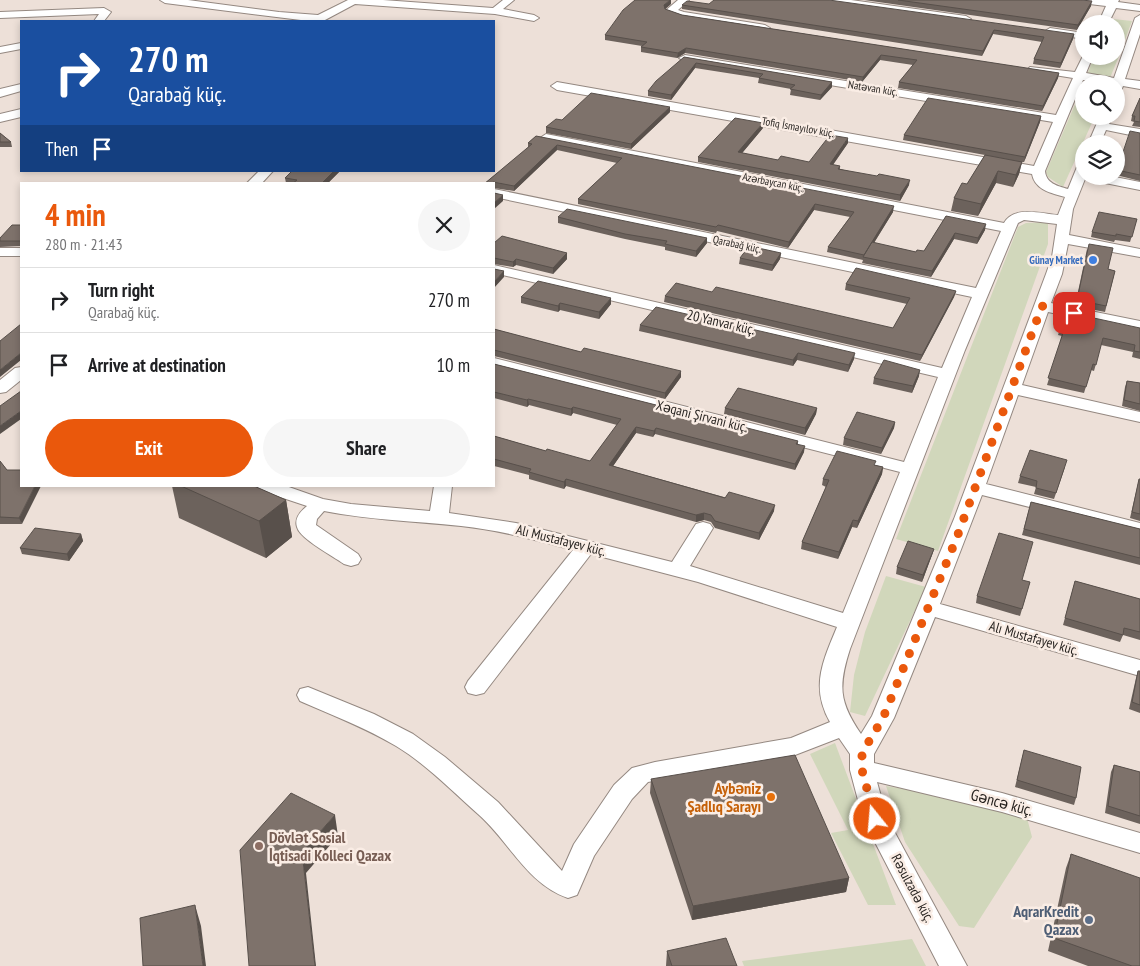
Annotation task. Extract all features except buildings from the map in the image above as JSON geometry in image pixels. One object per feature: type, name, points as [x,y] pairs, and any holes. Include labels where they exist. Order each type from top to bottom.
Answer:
[{"type":"street","points":[[165,0],[317,19],[354,1],[495,11],[534,18]]},
{"type":"street","points":[[495,11],[509,0]]},
{"type":"street","points":[[684,0],[670,11],[682,15],[778,30]]},
{"type":"street","points":[[829,0],[972,20]]},
{"type":"street","points":[[1081,0],[1113,2],[1140,8]]},
{"type":"street","points":[[1107,15],[1113,2]]},
{"type":"street","points":[[326,4],[338,8]]},
{"type":"street","points":[[0,15],[106,12],[101,20]]},
{"type":"street","points":[[1123,75],[1136,44],[1140,18]]},
{"type":"street","points":[[1038,30],[1075,35]]},
{"type":"street","points":[[0,50],[20,46]]},
{"type":"street","name":"Natəvan küç.","points":[[685,58],[1060,119]]},
{"type":"street","points":[[1021,67],[1075,75]]},
{"type":"street","name":"Tofiq İsmayılov küç.","points":[[557,86],[818,130],[1038,171]]},
{"type":"street","points":[[1125,86],[1140,86]]},
{"type":"street","points":[[1071,194],[1058,191],[1040,181],[1038,171],[1075,87]]},
{"type":"street","points":[[0,93],[20,88]]},
{"type":"street","points":[[0,118],[19,115]]},
{"type":"street","points":[[1116,125],[1140,133]]},
{"type":"street","name":"Azərbaycan küç.","points":[[538,137],[1009,228]]},
{"type":"street","points":[[255,182],[266,172]]},
{"type":"street","points":[[1125,183],[1140,186]]},
{"type":"street","points":[[862,761],[883,718],[976,487],[1059,257],[1071,194],[1077,185]]},
{"type":"street","name":"Qarabağ küç.","points":[[495,193],[980,294]]},
{"type":"street","points":[[1009,228],[1012,221],[1022,216],[1140,252]]},
{"type":"street","name":"Rəsulzadə küç.","points":[[953,966],[875,819],[862,761],[834,705],[830,690],[835,663],[850,624],[980,294],[1009,228]]},
{"type":"street","points":[[0,252],[20,252]]},
{"type":"street","name":"20 Yanvar küç.","points":[[495,269],[948,374]]},
{"type":"street","points":[[1042,306],[1140,326]]},
{"type":"street","name":"Xəqani Şirvani küç.","points":[[495,363],[911,469]]},
{"type":"street","points":[[0,388],[20,373]]},
{"type":"street","points":[[1012,388],[1140,417]]},
{"type":"street","name":"Alı Mustafayev küç.","points":[[269,487],[320,504],[360,511],[489,523],[743,588],[850,624]]},
{"type":"street","points":[[439,517],[442,487]]},
{"type":"street","points":[[976,487],[1140,529]]},
{"type":"street","points":[[320,504],[307,517],[306,526],[313,534],[351,559]]},
{"type":"street","points":[[677,570],[702,528]]},
{"type":"street","points":[[476,687],[586,547]]},
{"type":"street","name":"Alı Mustafayev küç.","points":[[928,608],[1140,668]]},
{"type":"street","points":[[308,695],[406,740],[489,809],[549,876],[568,887],[583,851],[623,792],[640,776],[655,770],[772,752],[795,746],[844,726]]},
{"type":"street","name":"Gəncə küç.","points":[[862,761],[1140,843]]},
{"type":"green space","points":[[1125,20],[1132,21],[1125,40]]},
{"type":"green space","points":[[1091,65],[1115,65],[1111,75],[1087,75]]},
{"type":"green space","points":[[1075,104],[1075,125],[1091,125],[1086,135],[1075,135],[1075,160],[1063,187],[1048,177],[1046,172]]},
{"type":"green space","points":[[1048,222],[1048,244],[938,551],[896,539],[1018,227],[1026,223]]},
{"type":"green space","points":[[886,576],[926,587],[865,716],[850,712],[854,675],[865,632]]},
{"type":"green space","points":[[835,743],[896,905],[868,905],[831,833],[848,830],[810,754]]},
{"type":"green space","points":[[886,786],[952,797],[1027,818],[1032,837],[974,928],[959,926],[905,842]]},
{"type":"green space","points":[[912,939],[926,966],[744,966],[742,961]]},
{"type":"place","name":"Günay Market","points":[[1093,260]]},
{"type":"place","name":"Aybəniz Şadlıq Sarayı","points":[[771,797]]},
{"type":"place","name":"Dövlət Sosial İqtisadi Kolleci Qazax","points":[[259,846]]},
{"type":"place","name":"AqrarKredit Qazax","points":[[1089,920]]},
{"type":"route","points":[[875,819],[862,770],[862,753],[883,718],[957,537],[1042,306],[1074,313]]}]
